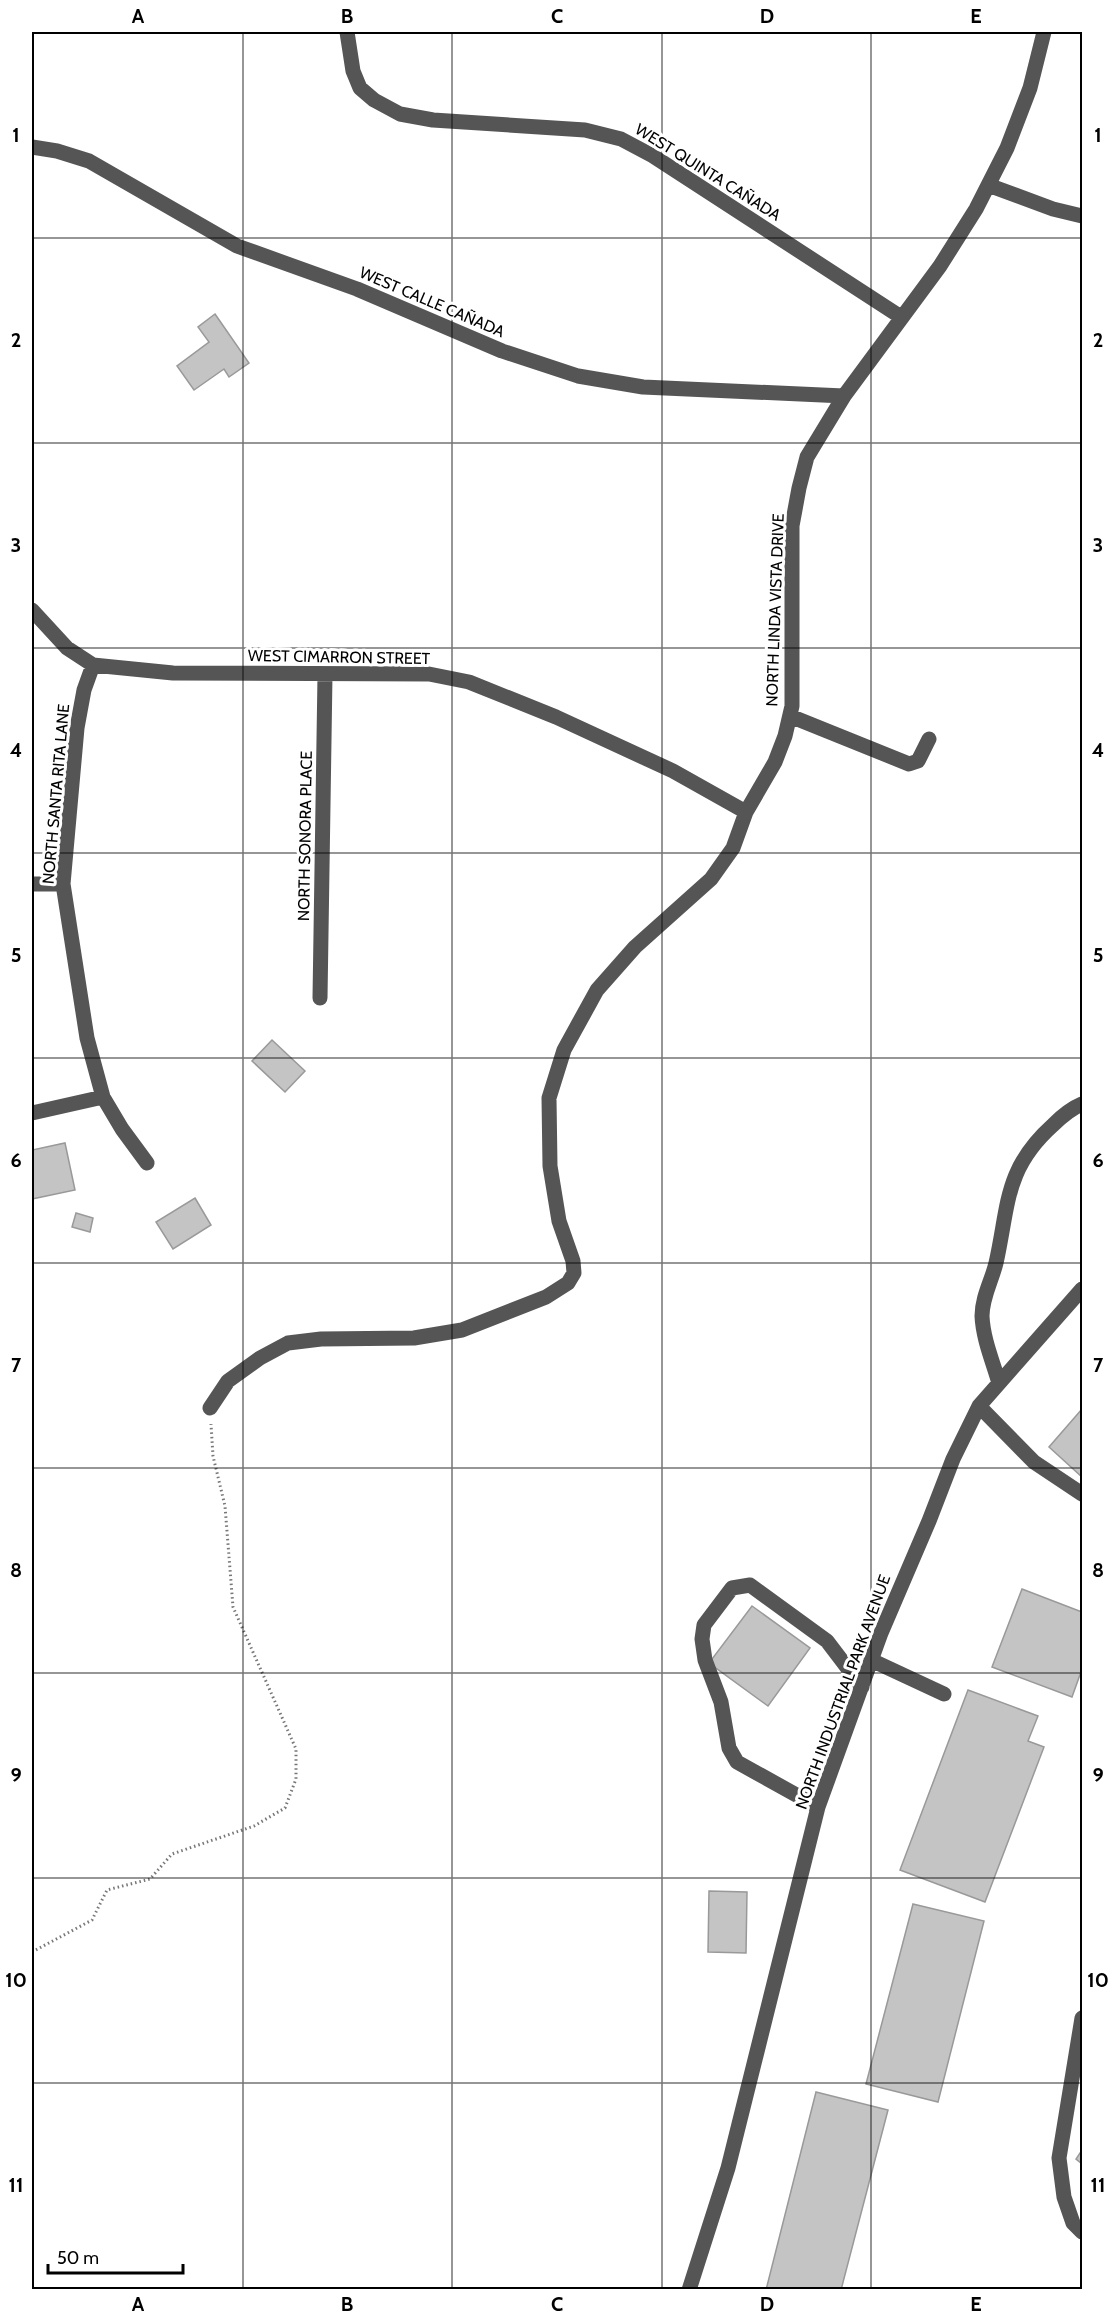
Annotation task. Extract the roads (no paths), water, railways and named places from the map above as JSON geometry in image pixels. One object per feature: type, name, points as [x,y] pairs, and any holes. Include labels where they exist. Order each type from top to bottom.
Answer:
[{"type":"street","name":"WEST QUINTA CAÑADA","points":[[347,32],[353,71],[360,88],[374,100],[400,114],[433,120],[585,130],[621,140],[653,156],[901,317]]},
{"type":"street","name":"NORTH LINDA VISTA DRIVE","points":[[210,1408],[228,1381],[260,1358],[288,1343],[321,1339],[414,1338],[462,1330],[546,1297],[568,1283],[574,1273],[573,1261],[559,1221],[550,1166],[549,1098],[564,1050],[597,990],[635,947],[711,879],[733,848],[746,812],[775,762],[785,736],[792,706],[792,526],[807,457],[844,396],[940,266],[976,209],[1007,148],[1030,88],[1044,32]]},
{"type":"street","name":"WEST CALLE CAÑADA","points":[[32,147],[57,151],[89,161],[237,246],[357,289],[502,351],[578,376],[643,387],[844,396]]},
{"type":"street","points":[[988,185],[1083,216]]},
{"type":"street","name":"WEST CIMARRON STREET","points":[[32,610],[67,648],[93,665],[173,673],[429,674],[469,682],[556,717],[673,771],[746,812]]},
{"type":"street","name":"NORTH SANTA RITA LANE","points":[[93,665],[84,690],[77,728],[63,884],[87,1038],[103,1097],[122,1129],[147,1163]]},
{"type":"street","name":"NORTH SONORA PLACE","points":[[320,998],[325,675]]},
{"type":"street","points":[[790,716],[909,764],[918,761],[928,739]]},
{"type":"street","points":[[32,884],[63,884]]},
{"type":"street","points":[[32,1113],[103,1097]]},
{"type":"street","points":[[999,1383],[985,1334],[982,1314],[985,1294],[995,1265],[1010,1189],[1020,1164],[1042,1135],[1071,1108],[1083,1104]]},
{"type":"street","name":"NORTH INDUSTRIAL PARK AVENUE","points":[[689,2289],[728,2168],[818,1807],[871,1660],[952,1459],[979,1406],[1083,1289]]},
{"type":"street","points":[[979,1406],[1034,1462],[1083,1494]]},
{"type":"street","points":[[818,1807],[737,1762],[729,1748],[721,1702],[702,1649],[704,1625],[732,1588],[750,1585],[827,1641],[862,1687]]},
{"type":"street","points":[[871,1660],[944,1694]]},
{"type":"street","points":[[1083,2018],[1059,2158],[1064,2197],[1073,2223],[1083,2232]]}]
